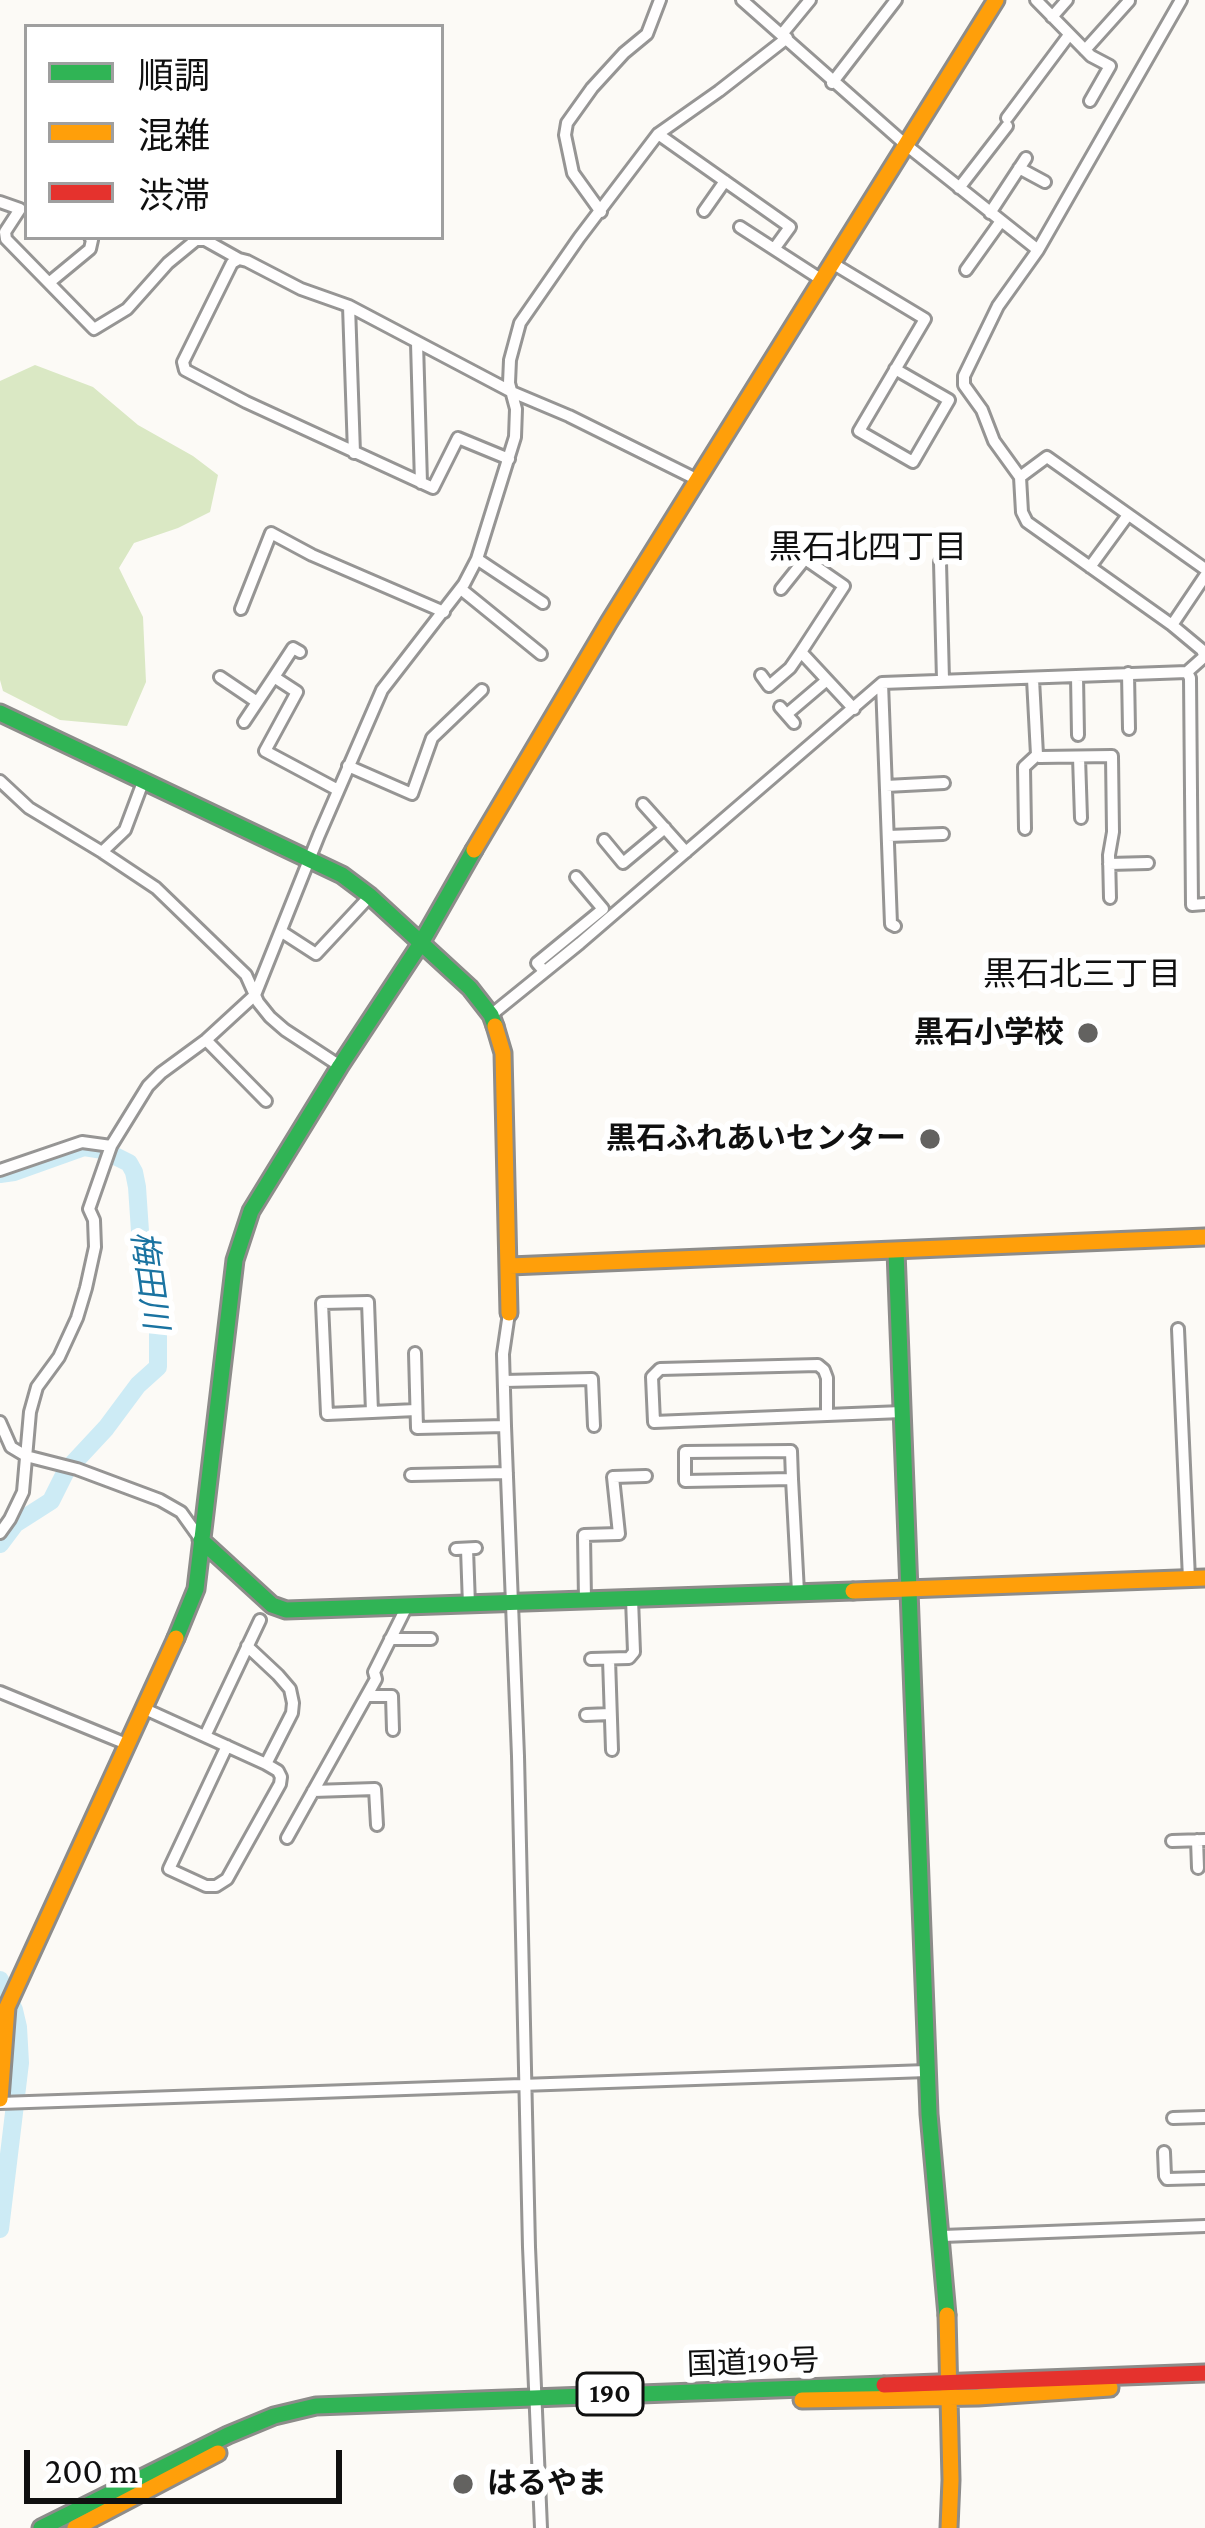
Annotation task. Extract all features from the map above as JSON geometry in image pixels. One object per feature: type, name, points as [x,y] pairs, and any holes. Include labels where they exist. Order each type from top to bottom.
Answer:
[{"type":"main road","points":[[10,2101],[7,2007],[192,1602],[235,1260],[251,1211],[422,943],[543,730],[996,0]]},
{"type":"main road","points":[[0,713],[342,875],[470,988],[491,1015],[501,1042],[509,1312]]},
{"type":"main road","points":[[510,1266],[1205,1237]]},
{"type":"main road","points":[[896,1251],[929,2114],[943,2236],[950,2391],[949,2528]]},
{"type":"main road","points":[[202,1540],[259,1596],[286,1610],[1197,1579]]},
{"type":"main road","name":"国道190号","points":[[41,2528],[228,2434],[297,2409],[536,2401],[874,2401],[1205,2373]]},
{"type":"main road","name":"国道190号","points":[[950,2391],[1205,2383]]},
{"type":"main road","name":"国道190号","points":[[75,2528],[255,2434],[300,2419],[536,2401]]},
{"type":"street","points":[[601,212],[574,173],[565,135],[567,123],[592,88],[647,34],[660,0]]},
{"type":"street","points":[[742,0],[905,145],[1038,250]]},
{"type":"street","points":[[0,1532],[23,1492],[30,1412],[37,1387],[59,1357],[86,1288],[95,1247],[89,1209],[110,1151],[148,1086],[255,995],[382,690],[444,613],[477,560],[515,437],[510,359],[520,323],[658,134],[785,36],[810,0]]},
{"type":"street","points":[[832,82],[896,0]]},
{"type":"street","points":[[1036,0],[1085,50],[1110,66],[1090,101]]},
{"type":"street","points":[[1052,17],[1067,0]]},
{"type":"street","points":[[491,1015],[882,682],[1186,672],[1205,657],[1172,626],[1027,522],[1020,477],[964,385],[998,306],[1038,250],[1181,0]]},
{"type":"street","points":[[1085,50],[1125,6],[1138,18]]},
{"type":"street","points":[[959,188],[1069,35]]},
{"type":"street","points":[[658,134],[790,227],[774,249]]},
{"type":"street","points":[[966,270],[1023,163],[1046,182]]},
{"type":"street","points":[[704,212],[724,181]]},
{"type":"street","points":[[0,202],[20,209],[5,232],[6,239],[94,329],[127,310],[195,240]]},
{"type":"street","points":[[740,227],[822,280]]},
{"type":"street","points":[[50,282],[90,249],[92,240]]},
{"type":"street","points":[[206,240],[698,479]]},
{"type":"street","points":[[239,259],[232,263],[183,362],[185,370],[433,488],[458,438],[509,459]]},
{"type":"street","points":[[832,263],[925,319],[859,430],[913,462],[949,400],[895,370]]},
{"type":"street","points":[[349,306],[354,453]]},
{"type":"street","points":[[417,343],[421,483]]},
{"type":"street","points":[[1020,477],[1047,457],[1205,572],[1172,626]]},
{"type":"street","points":[[1090,567],[1128,515]]},
{"type":"street","points":[[241,609],[271,533],[444,613]]},
{"type":"street","points":[[761,675],[769,686],[790,668],[844,586],[806,559],[781,590]]},
{"type":"street","points":[[477,560],[543,603]]},
{"type":"street","points":[[940,562],[943,680]]},
{"type":"street","points":[[461,589],[542,654]]},
{"type":"street","points":[[244,722],[293,647],[300,652]]},
{"type":"street","points":[[801,652],[854,709]]},
{"type":"street","points":[[1186,672],[1190,679],[1192,905],[1205,904]]},
{"type":"street","points":[[1128,674],[1129,729]]},
{"type":"street","points":[[1077,676],[1078,735]]},
{"type":"street","points":[[220,677],[257,702]]},
{"type":"street","points":[[274,677],[300,686],[265,751],[338,790]]},
{"type":"street","points":[[1025,830],[1024,767],[1036,754],[1033,679]]},
{"type":"street","points":[[787,714],[826,680]]},
{"type":"street","points":[[882,682],[891,924],[895,926]]},
{"type":"street","points":[[348,766],[412,794],[432,738],[482,690]]},
{"type":"street","points":[[1036,754],[1040,758],[1128,756]]},
{"type":"street","points":[[1110,898],[1112,756]]},
{"type":"street","points":[[1079,758],[1082,818]]},
{"type":"street","points":[[1190,760],[1205,760]]},
{"type":"street","points":[[0,781],[28,808],[156,888],[246,975],[270,1017],[340,1066]]},
{"type":"street","points":[[102,852],[125,830],[143,782]]},
{"type":"street","points":[[886,786],[944,783]]},
{"type":"street","points":[[643,804],[686,853]]},
{"type":"street","points":[[604,840],[623,863],[664,828]]},
{"type":"street","points":[[888,836],[943,834]]},
{"type":"street","points":[[1109,864],[1148,863]]},
{"type":"street","points":[[544,971],[537,963],[602,909],[576,877]]},
{"type":"street","points":[[282,932],[316,954],[370,896]]},
{"type":"street","points":[[206,1040],[266,1101]]},
{"type":"street","points":[[0,1170],[82,1142],[110,1151]]},
{"type":"street","points":[[372,1412],[368,1302],[322,1303],[327,1414],[372,1412],[416,1410]]},
{"type":"street","points":[[509,1312],[503,1354],[542,2528]]},
{"type":"street","points":[[1178,1329],[1197,1579]]},
{"type":"street","points":[[415,1353],[417,1428],[505,1426]]},
{"type":"street","points":[[827,1415],[827,1378],[818,1365],[660,1369],[652,1377],[653,1422],[902,1412]]},
{"type":"street","points":[[504,1381],[592,1379],[594,1426]]},
{"type":"street","points":[[1,1426],[11,1447],[26,1456],[160,1500],[181,1512],[202,1540]]},
{"type":"street","points":[[792,1479],[685,1481],[685,1452],[790,1451],[792,1479],[798,1592]]},
{"type":"street","points":[[411,1475],[507,1473]]},
{"type":"street","points":[[585,1600],[584,1535],[619,1534],[613,1477],[646,1476]]},
{"type":"street","points":[[466,1549],[469,1605]]},
{"type":"street","points":[[591,1659],[629,1658],[634,1652],[632,1599]]},
{"type":"street","points":[[287,1838],[376,1679],[374,1672],[406,1608]]},
{"type":"street","points":[[205,1736],[260,1620]]},
{"type":"street","points":[[390,1639],[431,1639]]},
{"type":"street","points":[[248,1646],[290,1689],[292,1713],[266,1764]]},
{"type":"street","points":[[609,1659],[611,1750]]},
{"type":"street","points":[[0,1692],[129,1745]]},
{"type":"street","points":[[367,1696],[392,1696],[393,1730]]},
{"type":"street","points":[[145,1709],[205,1736],[227,1746],[266,1764],[278,1771],[280,1784],[227,1879],[206,1886],[169,1869],[227,1746]]},
{"type":"street","points":[[586,1715],[610,1714]]},
{"type":"street","points":[[313,1791],[375,1790],[376,1825]]},
{"type":"street","points":[[1172,1841],[1201,1840],[1198,1868]]},
{"type":"street","points":[[10,2101],[927,2071]]},
{"type":"street","points":[[1173,2118],[1205,2117]]},
{"type":"street","points":[[1164,2152],[1167,2179],[1205,2178]]},
{"type":"street","points":[[943,2236],[1205,2226]]},
{"type":"green space","points":[[35,365],[93,387],[138,425],[218,475],[210,512],[134,543],[119,568],[143,617],[146,682],[127,726],[60,720],[3,691],[0,680],[0,381]]},
{"type":"waterway","name":"梅田川","points":[[0,1174],[84,1147],[129,1163],[137,1187],[141,1246],[158,1298],[158,1367],[66,1471],[51,1501],[15,1524],[0,1544]]},
{"type":"waterway","name":"梅田川","points":[[0,1980],[14,2010],[20,2063],[0,2229]]},
{"type":"traffic: fast","points":[[0,713],[342,875],[470,988],[495,1026]]},
{"type":"traffic: fast","points":[[176,1638],[196,1589],[235,1260],[251,1211],[421,943],[474,850]]},
{"type":"traffic: fast","points":[[896,1251],[929,2114],[947,2315]]},
{"type":"traffic: fast","points":[[201,1540],[272,1605],[286,1610],[853,1591]]},
{"type":"traffic: fast","points":[[41,2528],[228,2435],[274,2416],[316,2406],[884,2385]]},
{"type":"traffic: slow","points":[[474,850],[609,622],[996,0]]},
{"type":"traffic: slow","points":[[495,1026],[503,1053],[509,1313]]},
{"type":"traffic: slow","points":[[510,1266],[1205,1237]]},
{"type":"traffic: slow","points":[[853,1591],[1205,1578]]},
{"type":"traffic: slow","points":[[0,2099],[7,2007],[176,1638]]},
{"type":"traffic: slow","points":[[947,2315],[949,2528]]},
{"type":"traffic: slow","points":[[802,2400],[978,2397],[1110,2388]]},
{"type":"traffic: slow","points":[[75,2528],[218,2453]]},
{"type":"traffic: jam","points":[[884,2385],[1205,2373]]},
{"type":"place","name":"黒石小学校","points":[[1088,1033]]},
{"type":"place","name":"黒石ふれあいセンター","points":[[930,1139]]},
{"type":"place","name":"はるやま","points":[[463,2484]]},
{"type":"district","name":"黒石北四丁目","points":[[868,548]]},
{"type":"district","name":"黒石北三丁目","points":[[1082,975]]}]
